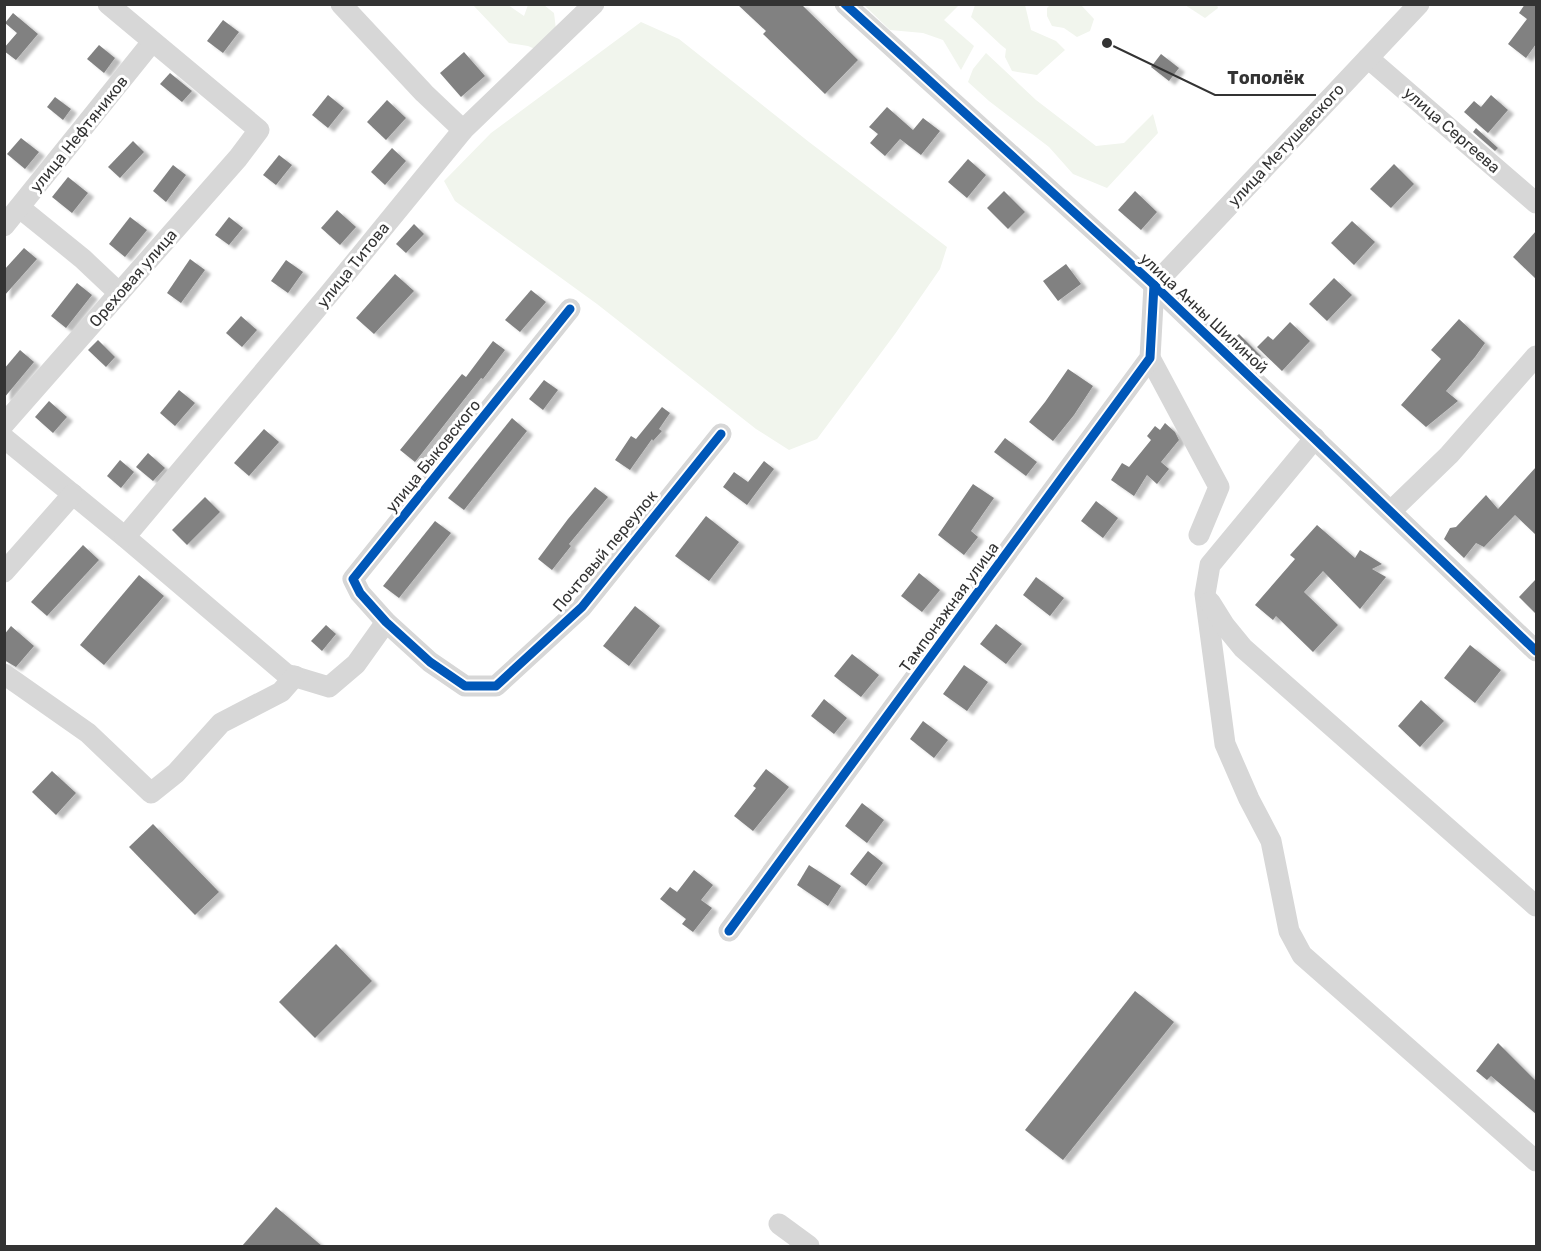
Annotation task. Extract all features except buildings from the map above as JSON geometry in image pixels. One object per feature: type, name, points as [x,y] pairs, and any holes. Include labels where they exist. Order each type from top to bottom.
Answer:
[{"type":"street","points":[[108,4],[152,42]]},
{"type":"street","points":[[341,4],[463,130]]},
{"type":"street","name":"улица Титова","points":[[125,537],[463,130],[594,4]]},
{"type":"street","name":"улица Анны Шилиной","points":[[845,4],[1154,285],[1536,651]]},
{"type":"street","name":"улица Метушевского","points":[[1154,285],[1419,4]]},
{"type":"street","name":"Ореховая улица","points":[[4,423],[238,158],[259,130],[152,42]]},
{"type":"street","name":"улица Нефтяников","points":[[4,226],[152,42]]},
{"type":"street","name":"улица Сергеева","points":[[1368,58],[1536,203]]},
{"type":"street","points":[[20,208],[119,293]]},
{"type":"street","points":[[1154,285],[1150,358],[1219,487],[1199,535]]},
{"type":"street","name":"улица Быковского","points":[[386,622],[360,593],[352,579],[570,309]]},
{"type":"street","points":[[1391,511],[1449,456],[1536,356]]},
{"type":"street","name":"Тампонажная улица","points":[[729,932],[1150,358]]},
{"type":"street","name":"Почтовый переулок","points":[[386,622],[430,662],[465,686],[496,686],[582,607],[721,434]]},
{"type":"street","points":[[4,438],[290,675],[329,687],[356,664],[386,622]]},
{"type":"street","points":[[1314,438],[1210,565],[1205,594],[1226,744],[1271,841],[1289,931],[1302,955],[1536,1161]]},
{"type":"street","points":[[4,572],[74,494]]},
{"type":"street","points":[[1205,594],[1225,626],[1243,648],[1536,906]]},
{"type":"street","points":[[4,674],[87,733],[151,793],[176,773],[221,723],[281,692],[290,675]]},
{"type":"street","points":[[779,1224],[808,1246]]},
{"type":"shaded area","points":[[473,5],[508,5],[524,16],[528,5],[544,5],[554,13],[558,46],[547,54],[528,46],[509,43]]},
{"type":"shaded area","points":[[864,5],[959,5],[944,20],[974,46],[961,70],[943,40],[923,33],[890,30]]},
{"type":"shaded area","points":[[975,5],[1025,5],[1031,30],[1056,41],[1065,50],[1037,75],[1012,71],[1005,57],[1006,49],[971,17]]},
{"type":"shaded area","points":[[1050,5],[1081,5],[1094,19],[1090,31],[1077,37],[1064,28],[1052,26],[1047,16],[1047,8]]},
{"type":"shaded area","points":[[1185,5],[1217,5],[1218,8],[1205,18]]},
{"type":"shaded area","points":[[641,22],[679,39],[947,247],[940,269],[817,439],[789,450],[756,429],[597,304],[455,201],[444,181],[491,133]]},
{"type":"shaded area","points":[[986,53],[1036,100],[1096,146],[1124,143],[1153,114],[1158,133],[1107,188],[1073,174],[1049,147],[968,82],[973,69]]},
{"type":"cycle path","points":[[845,4],[1154,285],[1536,651]]},
{"type":"cycle path","points":[[729,931],[1150,358],[1154,285]]},
{"type":"cycle path","points":[[570,309],[353,579],[360,593],[386,622],[430,662],[465,686],[496,686],[582,607],[721,434]]},
{"type":"place","name":"Тополёк","points":[[1107,43]]}]
